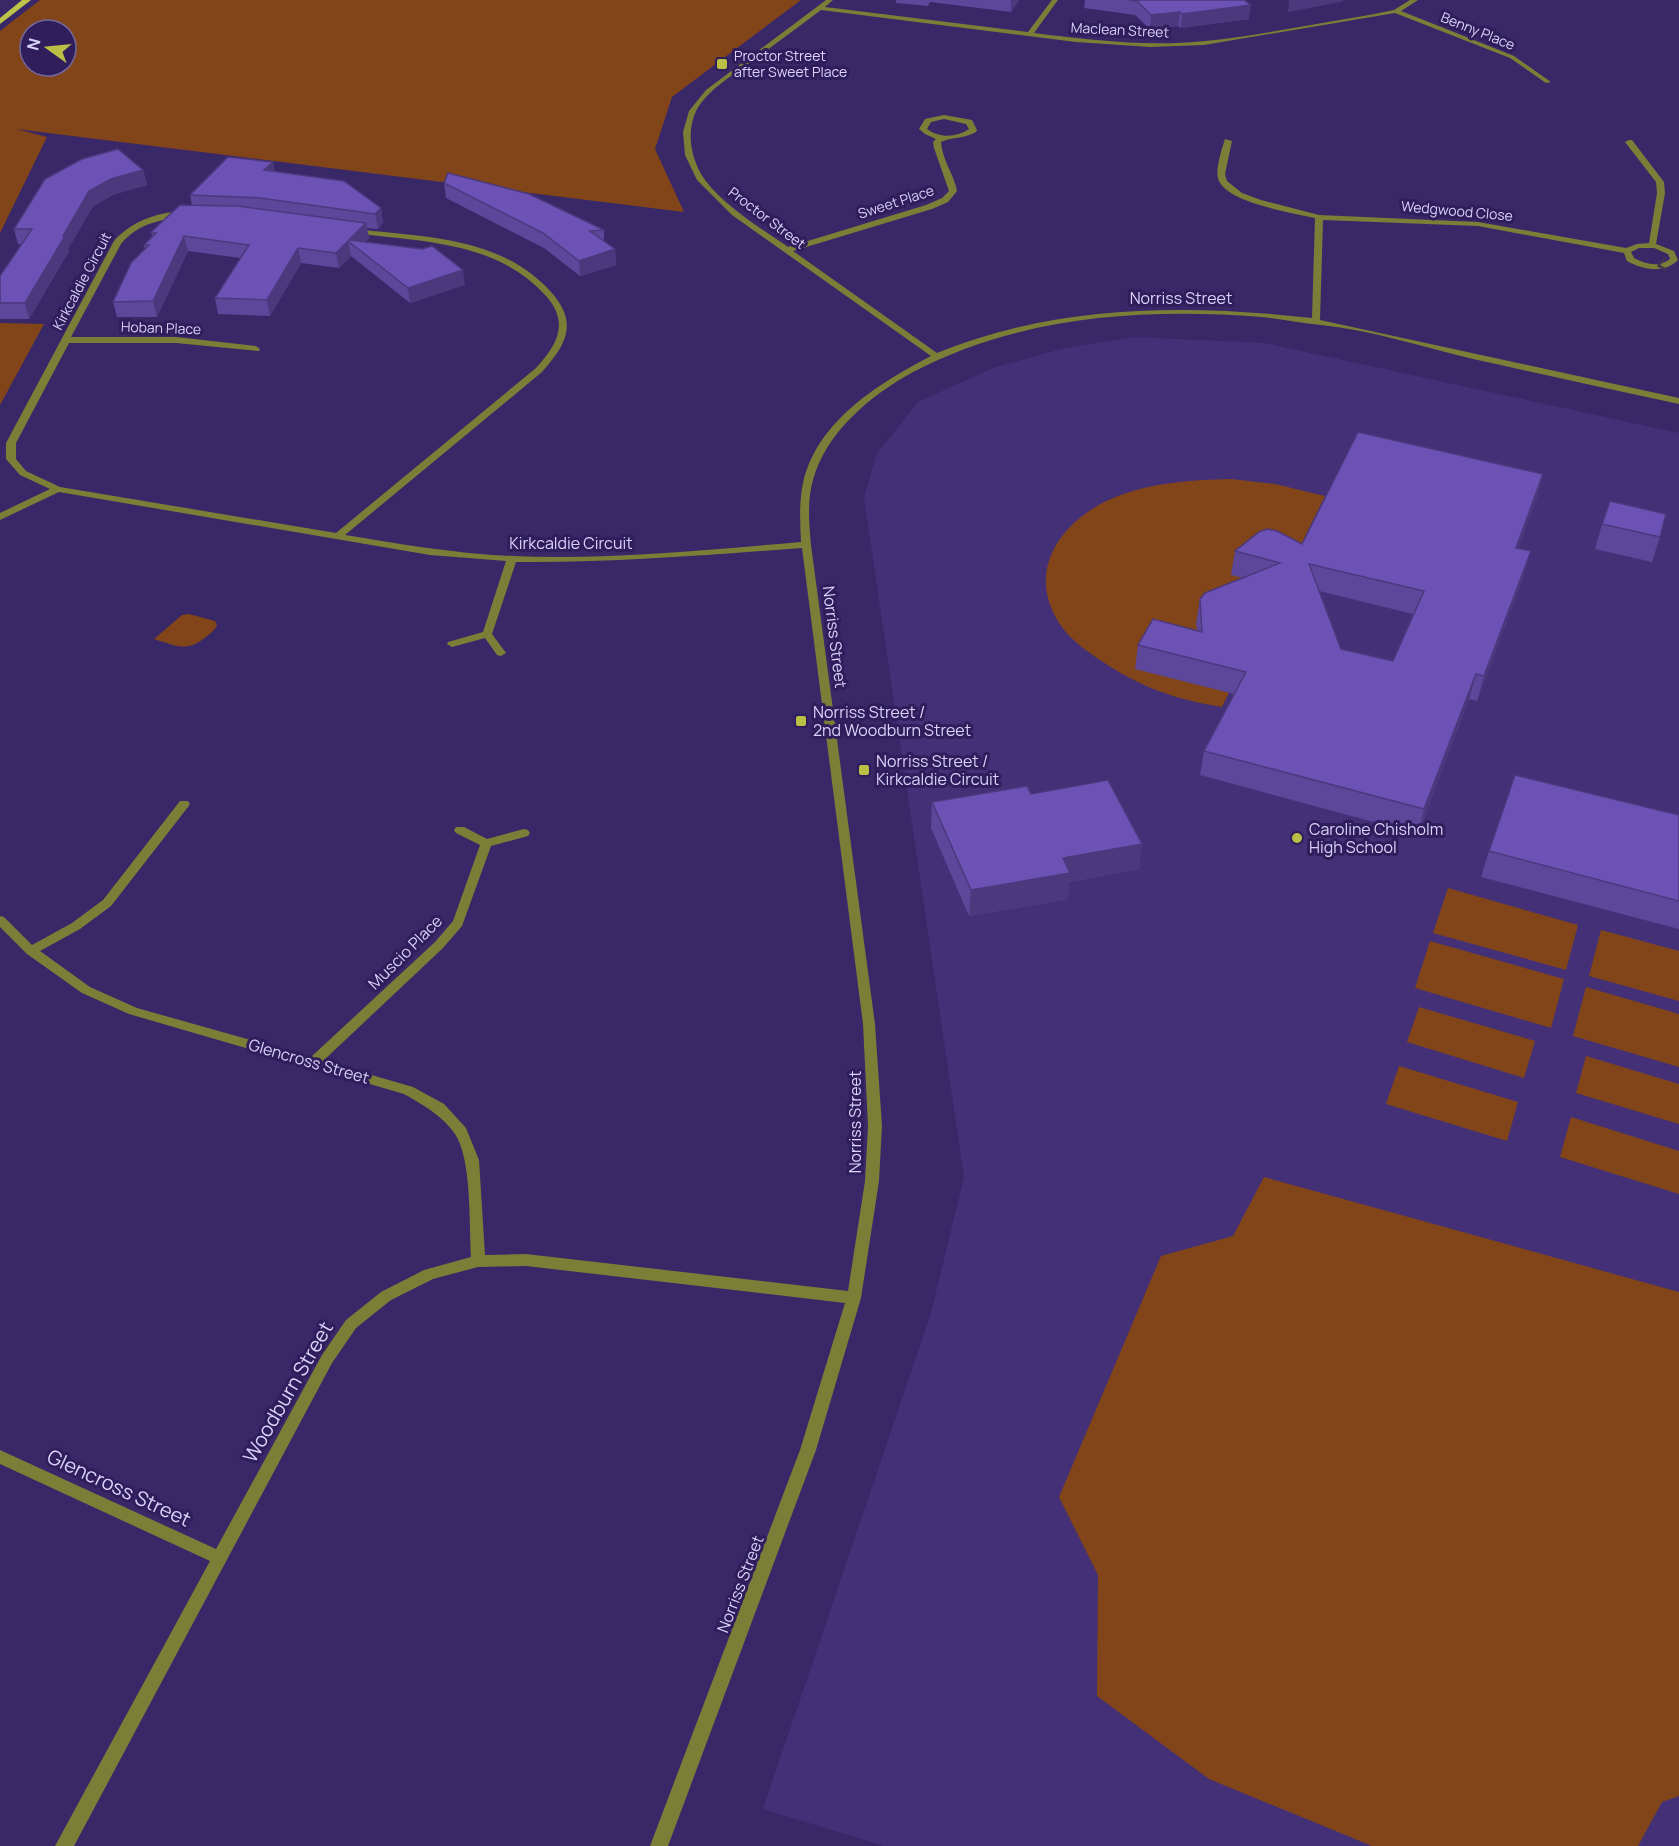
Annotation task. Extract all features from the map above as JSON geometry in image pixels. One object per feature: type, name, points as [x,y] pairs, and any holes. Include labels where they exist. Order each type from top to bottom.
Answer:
[{"type":"main road","points":[[0,22],[27,0]]},
{"type":"street","name":"Proctor Street","points":[[830,0],[718,81],[693,111],[687,132],[689,155],[700,178],[735,213],[936,356]]},
{"type":"street","points":[[1030,34],[1055,0]]},
{"type":"street","name":"Maclean Street","points":[[820,8],[1113,44],[1186,44],[1235,39],[1369,17],[1396,11],[1415,0]]},
{"type":"street","name":"Benny Place","points":[[1396,11],[1512,57],[1548,82]]},
{"type":"street","points":[[944,117],[963,119],[973,126],[969,134],[942,137],[927,132],[923,129],[924,124],[944,117]]},
{"type":"street","name":"Sweet Place","points":[[788,250],[929,207],[945,200],[953,191],[952,181],[937,148],[937,142],[942,137]]},
{"type":"street","name":"Wedgwood Close","points":[[1228,141],[1221,174],[1223,182],[1232,191],[1258,202],[1319,217],[1478,224],[1627,251],[1636,246],[1652,246],[1671,253],[1674,260],[1666,266],[1645,266],[1630,259],[1627,251]]},
{"type":"street","points":[[1629,142],[1660,182],[1661,193],[1652,246]]},
{"type":"street","name":"Kirkcaldie Circuit","points":[[192,213],[146,221],[123,233],[11,443],[11,459],[23,473],[58,489],[430,552],[512,559],[579,560],[806,545]]},
{"type":"street","points":[[1316,322],[1319,217]]},
{"type":"street","points":[[338,536],[539,370],[555,353],[563,335],[563,317],[555,300],[514,264],[477,250],[343,230]]},
{"type":"street","name":"Norriss Street","points":[[659,1846],[808,1450],[854,1298],[872,1181],[875,1126],[870,1035],[806,545],[805,498],[814,464],[833,432],[877,390],[936,356],[1014,330],[1107,316],[1209,313],[1316,322],[1679,401]]},
{"type":"street","name":"Hoban Place","points":[[65,340],[176,340],[256,350]]},
{"type":"street","points":[[0,517],[58,489]]},
{"type":"street","points":[[487,634],[512,559]]},
{"type":"street","points":[[452,644],[487,634]]},
{"type":"street","points":[[487,634],[501,653]]},
{"type":"street","points":[[32,951],[76,926],[107,903],[184,804]]},
{"type":"street","points":[[460,830],[486,843],[524,832]]},
{"type":"street","name":"Muscio Place","points":[[314,1062],[440,945],[458,923],[486,843]]},
{"type":"street","name":"Glencross Street","points":[[0,920],[32,951],[86,990],[133,1011],[408,1090],[439,1108],[461,1132],[472,1160],[478,1261]]},
{"type":"street","name":"Woodburn Street","points":[[64,1846],[327,1359],[351,1324],[386,1296],[420,1278],[478,1261],[526,1260],[854,1298]]},
{"type":"street","name":"Glencross Street","points":[[0,1457],[220,1558]]},
{"type":"shaded area","points":[[40,0],[801,0],[672,97],[655,149],[684,212],[16,129],[47,137],[0,233],[0,31]]},
{"type":"shaded area","points":[[0,323],[44,324],[0,405]]},
{"type":"shaded area","name":"Caroline Chisholm High School","points":[[1135,337],[1264,343],[1679,433],[1679,1846],[884,1846],[763,1809],[931,1313],[964,1177],[864,498],[876,455],[918,402],[993,368],[1065,348]]},
{"type":"shaded area","points":[[1231,479],[1275,484],[1325,496],[1222,707],[1158,691],[1100,660],[1081,647],[1065,631],[1052,610],[1046,589],[1047,569],[1053,550],[1064,533],[1079,518],[1098,506],[1132,491],[1160,485]]},
{"type":"shaded area","points":[[189,614],[215,621],[217,625],[213,631],[194,645],[176,646],[154,639],[182,615]]},
{"type":"shaded area","points":[[1448,888],[1578,925],[1566,970],[1433,933]]},
{"type":"shaded area","points":[[1601,930],[1679,951],[1679,1001],[1589,976]]},
{"type":"shaded area","points":[[1430,941],[1564,979],[1551,1028],[1415,988]]},
{"type":"shaded area","points":[[1586,987],[1679,1014],[1679,1067],[1573,1036]]},
{"type":"shaded area","points":[[1419,1007],[1535,1041],[1524,1078],[1407,1042]]},
{"type":"shaded area","points":[[1586,1056],[1679,1084],[1679,1124],[1576,1093]]},
{"type":"shaded area","points":[[1399,1066],[1518,1102],[1507,1141],[1386,1104]]},
{"type":"shaded area","points":[[1571,1117],[1679,1151],[1679,1194],[1560,1157]]},
{"type":"shaded area","points":[[1264,1177],[1679,1292],[1679,1796],[1662,1802],[1638,1846],[1372,1846],[1209,1779],[1097,1696],[1098,1575],[1059,1497],[1161,1256],[1233,1236]]},
{"type":"building","points":[[1129,0],[1244,0],[1251,5],[1182,14],[1180,12],[1151,15],[1137,1]]},
{"type":"building","points":[[118,149],[143,170],[111,179],[89,191],[25,303],[0,303],[0,276],[32,229],[14,229],[45,179],[82,159]]},
{"type":"building","points":[[228,157],[273,162],[264,170],[344,181],[381,208],[375,214],[260,198],[190,195]]},
{"type":"building","points":[[448,173],[529,194],[604,230],[590,231],[615,249],[579,261],[543,233],[444,183]]},
{"type":"building","points":[[180,205],[237,206],[366,223],[349,240],[422,249],[432,246],[463,270],[408,288],[348,241],[336,253],[298,248],[267,300],[215,298],[249,245],[184,236],[153,301],[113,302],[131,263],[149,245],[144,245],[156,233],[151,232]]},
{"type":"building","points":[[1358,432],[1543,474],[1516,548],[1531,551],[1484,676],[1476,674],[1424,809],[1204,751],[1246,672],[1138,645],[1153,619],[1202,632],[1200,599],[1205,593],[1280,563],[1235,551],[1259,532],[1267,529],[1277,531],[1302,544]],"holes":[[[1309,564],[1424,591],[1393,661],[1341,649]]]},
{"type":"building","points":[[1610,501],[1666,514],[1660,537],[1602,524]]},
{"type":"building","points":[[1515,775],[1679,815],[1679,901],[1489,851]]},
{"type":"building","points":[[1108,780],[1142,844],[1063,858],[1070,873],[971,890],[932,802],[1027,786],[1031,794]]},
{"type":"place","name":"Proctor Street after Sweet Place","points":[[722,64]]},
{"type":"place","name":"Norriss Street / 2nd Woodburn Street","points":[[801,721]]},
{"type":"place","name":"Norriss Street / Kirkcaldie Circuit","points":[[864,770]]},
{"type":"place","name":"Caroline Chisholm High School","points":[[1297,838]]}]
